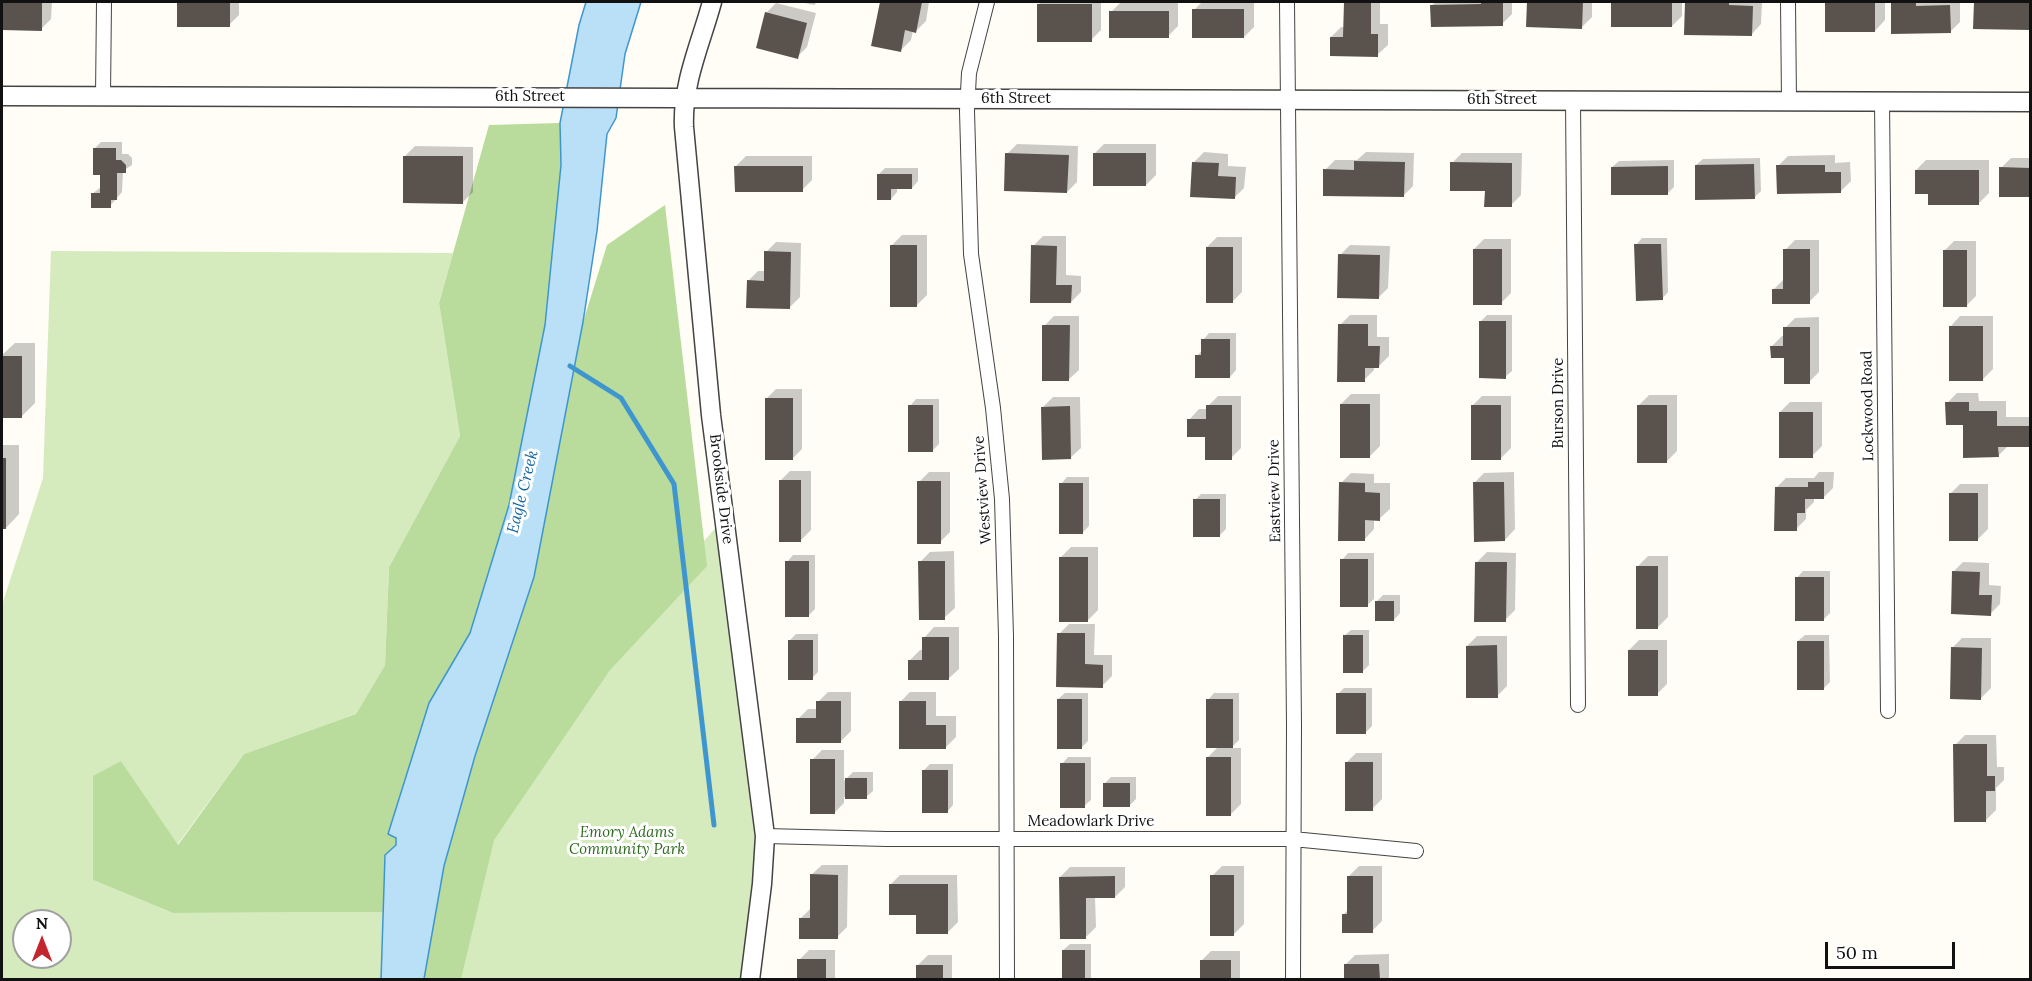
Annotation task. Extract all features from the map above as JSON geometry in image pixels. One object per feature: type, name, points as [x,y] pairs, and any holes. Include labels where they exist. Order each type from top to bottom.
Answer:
[{"type":"street","points":[[103,96],[104,2]]},
{"type":"street","name":"Brookside Drive","points":[[712,2],[684,98],[684,127],[711,415],[765,836],[762,884],[750,980]]},
{"type":"street","name":"Westview Drive","points":[[987,2],[969,73],[971,254],[993,408],[1002,499],[1006,636],[1007,980]]},
{"type":"street","name":"Eastview Drive","points":[[1287,2],[1293,980]]},
{"type":"street","points":[[1788,2],[1789,101]]},
{"type":"street","name":"6th Street","points":[[2,96],[2031,102]]},
{"type":"street","name":"Burson Drive","points":[[1573,100],[1578,705]]},
{"type":"street","name":"Lockwood Road","points":[[1882,101],[1888,711]]},
{"type":"street","name":"Meadowlark Drive","points":[[765,836],[887,839],[1293,839],[1416,851]]},
{"type":"green space","points":[[560,123],[561,165],[545,325],[509,505],[470,633],[429,703],[388,834],[396,838],[396,845],[385,855],[384,912],[173,913],[93,880],[93,776],[121,761],[178,845],[244,754],[356,714],[385,665],[389,567],[460,436],[439,303],[489,125]]},
{"type":"green space","points":[[665,205],[707,566],[610,670],[494,840],[461,979],[424,980],[444,866],[475,756],[534,577],[583,322],[607,245]]},
{"type":"green space","name":"Emory Adams Community Park","points":[[51,251],[453,253],[439,303],[460,436],[389,567],[385,665],[356,714],[244,754],[177,845],[121,761],[93,880],[173,913],[384,912],[724,518],[765,836],[750,979],[2,980],[2,605],[43,478]]},
{"type":"water","name":"Eagle Creek","points":[[586,2],[641,2],[625,54],[616,118],[607,134],[597,231],[583,322],[534,577],[475,756],[444,866],[424,979],[381,980],[385,855],[396,845],[396,838],[388,834],[429,703],[470,633],[509,505],[545,325],[561,165],[560,123],[579,25]]},
{"type":"building","points":[[2,2],[42,2],[42,31],[2,30]]},
{"type":"building","points":[[177,2],[230,2],[230,27],[177,27]]},
{"type":"building","points":[[880,2],[922,2],[916,33],[905,30],[901,52],[871,46]]},
{"type":"building","points":[[1344,2],[1371,2],[1371,34],[1378,34],[1378,57],[1330,56],[1330,37],[1343,37]]},
{"type":"building","points":[[1481,2],[1503,2],[1503,26],[1431,27],[1430,5],[1481,4]]},
{"type":"building","points":[[1527,2],[1583,2],[1582,29],[1526,27]]},
{"type":"building","points":[[1611,2],[1672,2],[1672,27],[1611,27]]},
{"type":"building","points":[[1685,2],[1729,2],[1729,5],[1753,6],[1752,36],[1684,35]]},
{"type":"building","points":[[1825,2],[1875,2],[1875,32],[1825,32]]},
{"type":"building","points":[[1891,2],[1916,2],[1916,6],[1950,5],[1951,33],[1891,34]]},
{"type":"building","points":[[1974,2],[2030,2],[2030,30],[1973,29]]},
{"type":"building","points":[[1037,4],[1092,4],[1092,42],[1037,42]]},
{"type":"building","points":[[1192,9],[1244,9],[1244,38],[1192,38]]},
{"type":"building","points":[[1109,11],[1169,11],[1169,38],[1109,38]]},
{"type":"building","points":[[765,12],[807,23],[798,59],[756,48]]},
{"type":"building","points":[[93,148],[116,148],[116,160],[121,160],[126,165],[126,173],[117,173],[117,200],[111,200],[111,208],[91,208],[91,193],[100,193],[100,175],[93,175]]},
{"type":"building","points":[[1005,153],[1069,155],[1067,193],[1004,191]]},
{"type":"building","points":[[1093,153],[1146,153],[1146,186],[1093,186]]},
{"type":"building","points":[[403,156],[463,156],[463,204],[403,203]]},
{"type":"building","points":[[1354,161],[1405,162],[1404,197],[1323,196],[1323,169],[1354,170]]},
{"type":"building","points":[[1192,162],[1219,163],[1218,176],[1236,177],[1235,199],[1190,197]]},
{"type":"building","points":[[1450,162],[1512,163],[1512,207],[1484,207],[1485,191],[1450,191]]},
{"type":"building","points":[[1754,164],[1755,199],[1695,200],[1695,165]]},
{"type":"building","points":[[1776,165],[1825,165],[1825,172],[1841,172],[1841,193],[1777,194]]},
{"type":"building","points":[[734,166],[803,166],[803,192],[735,192]]},
{"type":"building","points":[[1668,166],[1668,195],[1611,195],[1611,167]]},
{"type":"building","points":[[1999,167],[2030,168],[2030,197],[1999,197]]},
{"type":"building","points":[[1915,170],[1979,170],[1979,205],[1928,205],[1928,194],[1915,194]]},
{"type":"building","points":[[877,174],[912,174],[912,189],[891,189],[891,200],[877,200]]},
{"type":"building","points":[[1634,244],[1661,244],[1663,300],[1636,301]]},
{"type":"building","points":[[890,245],[917,245],[917,307],[890,307]]},
{"type":"building","points":[[1031,245],[1057,246],[1056,285],[1072,285],[1071,303],[1030,303]]},
{"type":"building","points":[[1206,247],[1233,247],[1233,303],[1206,303]]},
{"type":"building","points":[[1473,249],[1502,249],[1502,305],[1473,305]]},
{"type":"building","points":[[1783,249],[1810,249],[1810,304],[1772,304],[1772,289],[1783,289]]},
{"type":"building","points":[[1943,250],[1967,250],[1967,307],[1943,307]]},
{"type":"building","points":[[764,251],[791,252],[790,309],[746,308],[747,280],[764,281]]},
{"type":"building","points":[[1338,254],[1380,255],[1379,299],[1337,298]]},
{"type":"building","points":[[1479,321],[1506,321],[1506,379],[1479,378]]},
{"type":"building","points":[[1338,324],[1368,324],[1368,346],[1380,346],[1379,368],[1365,368],[1365,382],[1337,382]]},
{"type":"building","points":[[1042,325],[1070,325],[1069,381],[1042,381]]},
{"type":"building","points":[[1949,326],[1983,326],[1983,381],[1949,381]]},
{"type":"building","points":[[1783,327],[1810,327],[1810,384],[1784,384],[1784,358],[1771,358],[1770,346],[1783,346]]},
{"type":"building","points":[[1201,339],[1230,339],[1230,378],[1195,378],[1195,355],[1201,355]]},
{"type":"building","points":[[2,356],[22,356],[22,418],[2,418]]},
{"type":"building","points":[[765,398],[793,398],[793,460],[765,460]]},
{"type":"building","points":[[1945,402],[1969,402],[1969,411],[1997,411],[1997,426],[2029,426],[2029,447],[1998,447],[1999,457],[1963,458],[1963,425],[1946,425]]},
{"type":"building","points":[[1340,404],[1370,404],[1370,458],[1340,458]]},
{"type":"building","points":[[908,405],[933,405],[933,452],[908,452]]},
{"type":"building","points":[[1206,405],[1232,405],[1232,460],[1205,460],[1205,437],[1187,437],[1187,419],[1206,419]]},
{"type":"building","points":[[1471,405],[1501,405],[1501,460],[1471,460]]},
{"type":"building","points":[[1637,405],[1667,405],[1667,463],[1637,463]]},
{"type":"building","points":[[1070,406],[1071,459],[1042,460],[1041,407]]},
{"type":"building","points":[[1779,412],[1813,412],[1813,458],[1779,458]]},
{"type":"building","points":[[2,458],[6,458],[6,529],[2,529]]},
{"type":"building","points":[[779,480],[801,480],[801,542],[779,542]]},
{"type":"building","points":[[917,481],[941,481],[941,544],[917,544]]},
{"type":"building","points":[[1339,482],[1365,483],[1365,492],[1380,493],[1380,521],[1365,520],[1365,541],[1338,541]]},
{"type":"building","points":[[1473,482],[1504,482],[1505,541],[1474,542]]},
{"type":"building","points":[[1808,482],[1824,482],[1824,499],[1805,499],[1805,513],[1797,513],[1797,531],[1774,531],[1775,487],[1808,487]]},
{"type":"building","points":[[1059,483],[1083,483],[1083,534],[1059,534]]},
{"type":"building","points":[[1949,493],[1978,493],[1978,541],[1949,541]]},
{"type":"building","points":[[1193,499],[1220,499],[1220,537],[1193,537]]},
{"type":"building","points":[[1059,557],[1088,557],[1088,622],[1059,622]]},
{"type":"building","points":[[1340,559],[1368,559],[1368,607],[1340,607]]},
{"type":"building","points":[[785,561],[809,561],[809,617],[785,617]]},
{"type":"building","points":[[918,561],[945,561],[945,620],[919,620]]},
{"type":"building","points":[[1475,562],[1507,562],[1506,622],[1474,622]]},
{"type":"building","points":[[1636,566],[1658,566],[1658,629],[1636,629]]},
{"type":"building","points":[[1952,571],[1980,572],[1979,595],[1992,595],[1991,616],[1951,614]]},
{"type":"building","points":[[1795,577],[1824,577],[1824,621],[1795,621]]},
{"type":"building","points":[[1375,601],[1394,601],[1394,621],[1375,621]]},
{"type":"building","points":[[1057,633],[1085,633],[1085,664],[1103,665],[1103,688],[1056,687]]},
{"type":"building","points":[[1343,635],[1363,635],[1363,673],[1343,673]]},
{"type":"building","points":[[922,637],[949,637],[949,680],[908,680],[908,660],[922,660]]},
{"type":"building","points":[[788,640],[813,640],[813,680],[788,680]]},
{"type":"building","points":[[1797,641],[1824,641],[1824,690],[1797,690]]},
{"type":"building","points":[[1497,645],[1498,698],[1466,698],[1466,646]]},
{"type":"building","points":[[1951,647],[1982,648],[1981,700],[1950,699]]},
{"type":"building","points":[[1628,650],[1658,650],[1658,696],[1628,696]]},
{"type":"building","points":[[1336,693],[1366,693],[1366,734],[1336,734]]},
{"type":"building","points":[[1057,699],[1082,699],[1082,749],[1057,749]]},
{"type":"building","points":[[1206,699],[1233,699],[1233,748],[1206,748]]},
{"type":"building","points":[[816,701],[841,701],[841,743],[796,743],[796,718],[816,718]]},
{"type":"building","points":[[899,701],[926,701],[926,725],[946,725],[946,749],[899,749]]},
{"type":"building","points":[[1953,744],[1987,744],[1987,776],[1995,776],[1995,791],[1986,791],[1986,822],[1954,822]]},
{"type":"building","points":[[1206,757],[1231,757],[1231,816],[1206,816]]},
{"type":"building","points":[[810,759],[835,759],[835,814],[810,814]]},
{"type":"building","points":[[1345,762],[1373,762],[1373,811],[1345,811]]},
{"type":"building","points":[[1060,763],[1085,763],[1085,808],[1060,808]]},
{"type":"building","points":[[922,770],[948,770],[948,813],[922,813]]},
{"type":"building","points":[[845,778],[867,778],[867,799],[845,799]]},
{"type":"building","points":[[1103,783],[1130,783],[1130,807],[1103,807]]},
{"type":"building","points":[[810,874],[838,875],[838,939],[799,939],[799,918],[810,918]]},
{"type":"building","points":[[1210,875],[1234,875],[1234,936],[1210,936]]},
{"type":"building","points":[[1115,876],[1115,898],[1086,898],[1086,939],[1060,939],[1059,877]]},
{"type":"building","points":[[1347,876],[1373,876],[1373,933],[1342,933],[1342,914],[1347,914]]},
{"type":"building","points":[[889,884],[948,884],[948,934],[916,934],[916,915],[889,915]]},
{"type":"building","points":[[1062,950],[1085,950],[1085,980],[1062,980]]},
{"type":"building","points":[[797,959],[826,959],[826,980],[797,980]]},
{"type":"building","points":[[1200,960],[1231,960],[1231,980],[1200,980]]},
{"type":"building","points":[[1344,964],[1379,964],[1380,980],[1344,980]]},
{"type":"building","points":[[916,965],[943,965],[943,980],[916,980]]},
{"type":"waterway","points":[[570,366],[621,398],[674,484],[714,825]]}]
